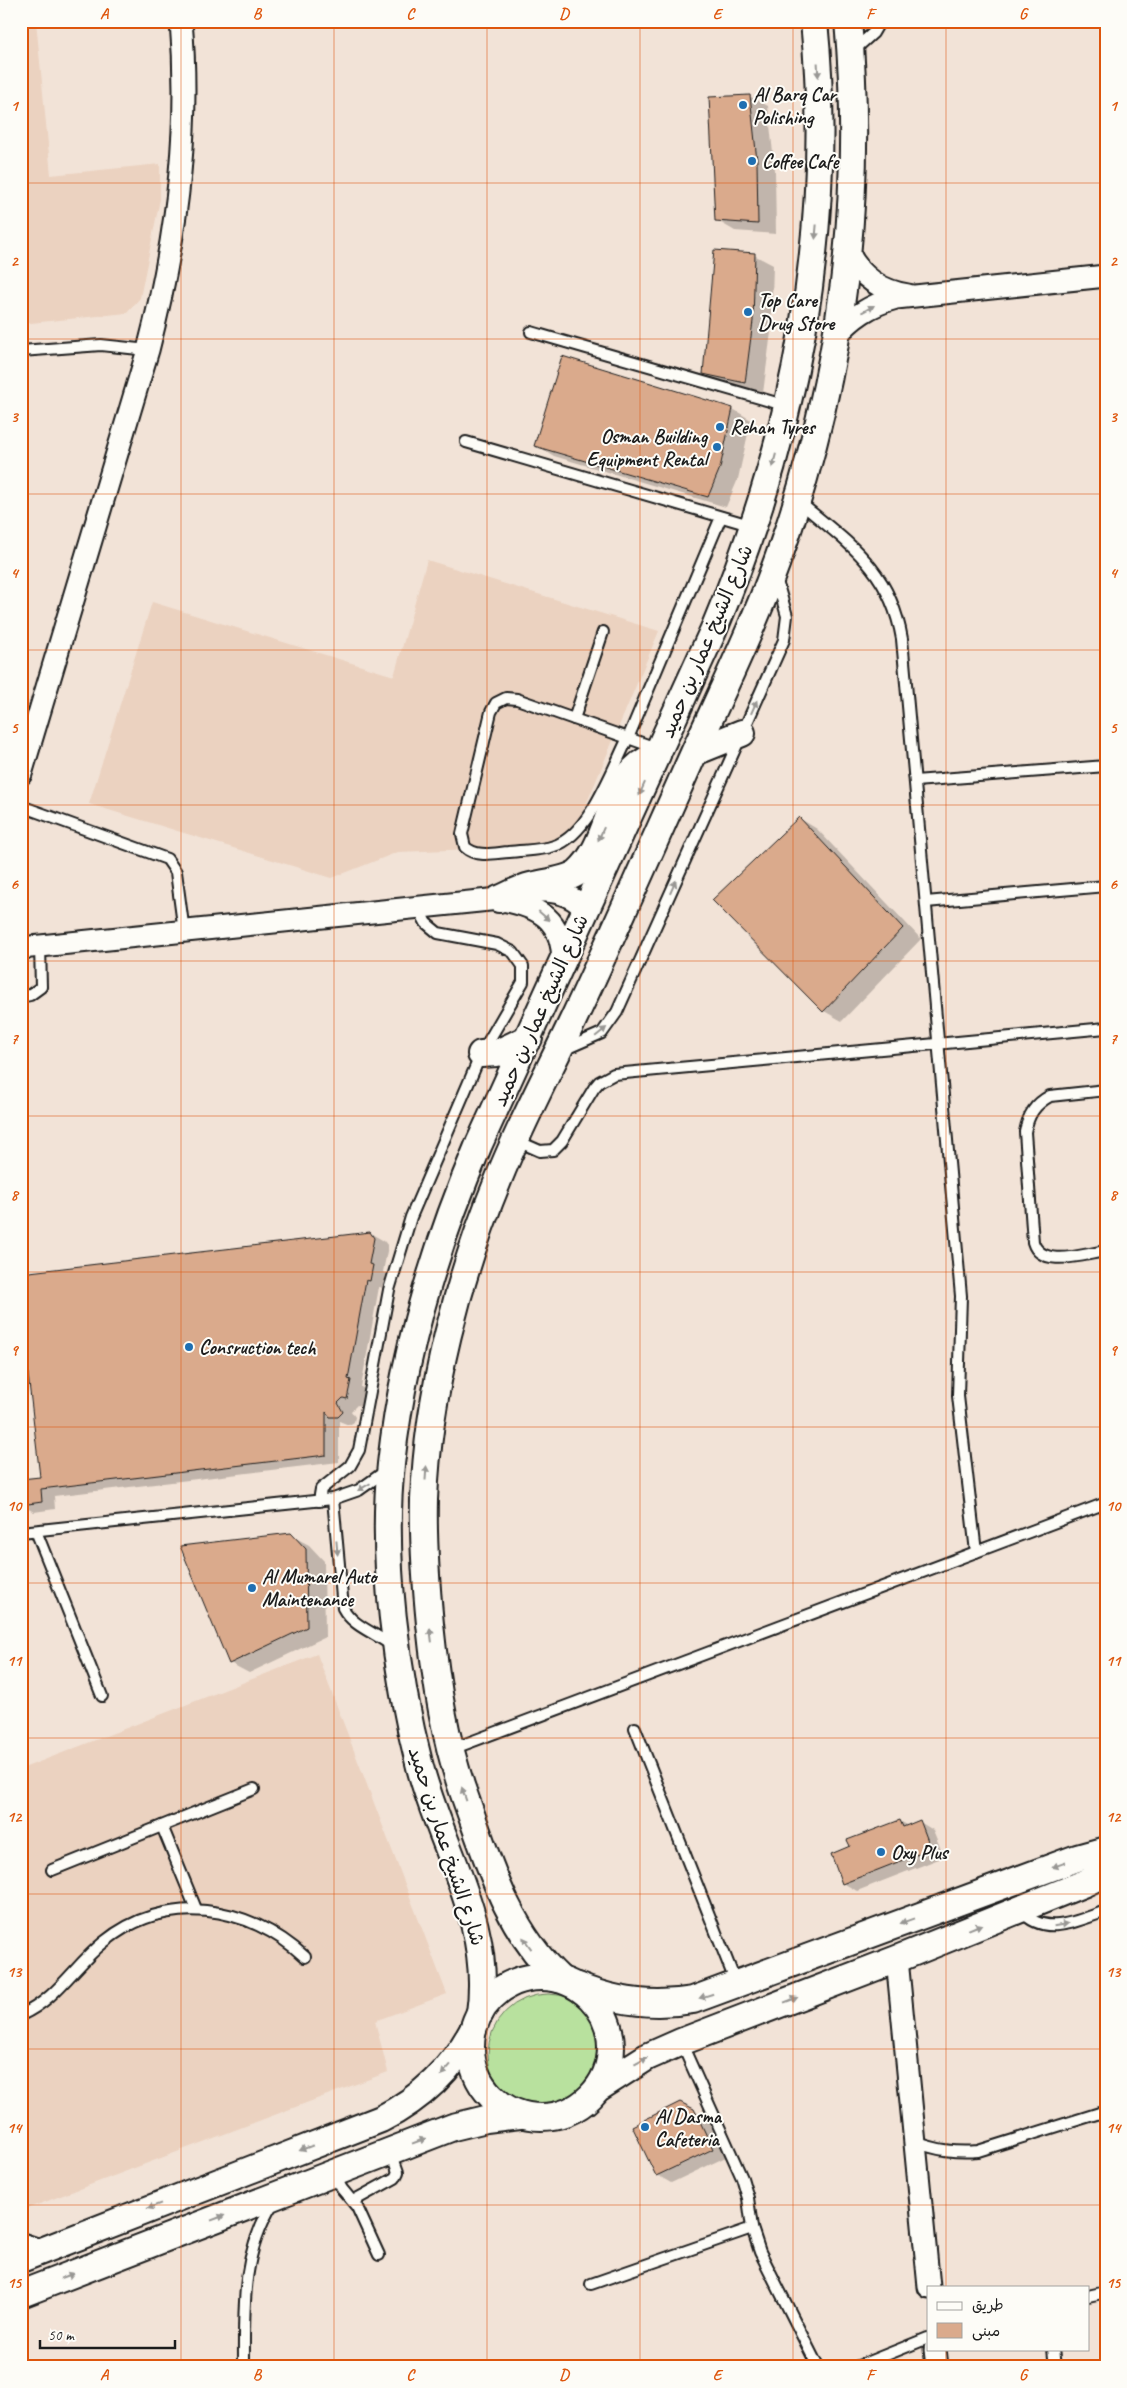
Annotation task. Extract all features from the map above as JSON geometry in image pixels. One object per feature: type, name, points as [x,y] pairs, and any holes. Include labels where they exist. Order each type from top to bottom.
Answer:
[{"type":"street","points":[[21,774],[148,350],[171,248],[181,171],[184,110],[181,21]]},
{"type":"street","name":"شارع الشيخ عمار بن حميد","points":[[476,2021],[483,1981],[478,1934],[435,1818],[420,1768],[408,1716],[398,1653],[390,1559],[391,1466],[406,1369],[430,1273],[466,1176],[714,629],[754,526],[788,407],[807,306],[818,204],[819,97],[814,21]]},
{"type":"street","name":"شارع الشيخ عمار بن حميد","points":[[568,1983],[526,1942],[509,1913],[465,1796],[451,1750],[439,1695],[427,1585],[424,1500],[430,1435],[440,1372],[455,1310],[488,1205],[516,1140],[646,864],[749,632],[774,572],[798,500],[819,423],[849,254],[853,172],[848,21]]},
{"type":"street","points":[[849,254],[863,275],[874,283],[885,290],[910,296]]},
{"type":"street","points":[[835,337],[844,326],[868,308],[896,298],[1106,276]]},
{"type":"street","points":[[695,752],[742,733]]},
{"type":"street","points":[[499,899],[523,888],[576,874],[593,852],[627,776],[640,763],[659,752]]},
{"type":"street","points":[[31,947],[418,908],[499,899],[550,890],[570,896],[586,910],[592,924],[592,940],[534,1072],[530,1087],[531,1108]]},
{"type":"street","points":[[499,899],[529,906],[548,919],[560,938],[563,961]]},
{"type":"street","points":[[481,1054],[496,1053],[529,1038]]},
{"type":"street","points":[[21,2259],[50,2246],[356,2129],[400,2109],[435,2083],[458,2055],[491,1998],[506,1986],[523,1979],[541,1977],[568,1983],[614,1999],[654,2004],[693,2000],[1077,1858],[1106,1850]]},
{"type":"street","points":[[21,2294],[470,2122],[520,2115],[550,2117],[564,2114],[578,2108],[600,2087],[631,2066],[681,2042],[898,1959],[1106,1873]]},
{"type":"street","points":[[898,1959],[929,2286]]},
{"type":"street","points":[[568,1983],[590,1996],[601,2008],[610,2032],[611,2056],[607,2072],[600,2087]]},
{"type":"street","points":[[476,2021],[470,2047],[473,2065],[479,2082],[490,2096],[504,2108],[520,2115]]},
{"type":"street","points":[[935,2350],[937,2367]]},
{"type":"lane","points":[[850,53],[873,33],[880,21]]},
{"type":"lane","points":[[531,332],[788,407]]},
{"type":"lane","points":[[21,352],[102,345],[148,350]]},
{"type":"lane","points":[[466,442],[754,526]]},
{"type":"lane","points":[[798,500],[867,561],[883,582],[894,605],[902,639],[961,1296],[957,1375],[959,1417],[976,1552]]},
{"type":"lane","points":[[659,752],[628,738],[512,698],[506,698],[496,703],[491,712],[462,834],[465,847],[470,851],[482,854],[554,846],[577,832],[586,821],[628,738],[721,517]]},
{"type":"lane","points":[[558,1052],[594,1038],[613,1020],[787,632],[788,616],[774,572]]},
{"type":"lane","points":[[574,720],[603,632]]},
{"type":"lane","points":[[915,781],[1106,766]]},
{"type":"lane","points":[[21,806],[167,859],[176,872],[184,932]]},
{"type":"lane","points":[[926,902],[1106,886]]},
{"type":"lane","points":[[319,1501],[321,1489],[350,1466],[360,1450],[382,1327],[399,1253],[424,1182],[481,1054],[523,982],[523,966],[506,946],[438,934],[426,923],[418,908]]},
{"type":"lane","points":[[21,997],[30,995],[41,987],[31,947]]},
{"type":"lane","points":[[516,1140],[540,1150],[553,1150],[562,1141],[594,1088],[607,1077],[614,1074],[1106,1028]]},
{"type":"lane","points":[[1106,1090],[1050,1096],[1042,1100],[1030,1114],[1025,1132],[1033,1242],[1038,1253],[1049,1258],[1106,1251]]},
{"type":"lane","points":[[21,1532],[333,1499],[370,1484],[391,1466]]},
{"type":"lane","points":[[333,1499],[343,1608],[351,1620],[379,1636],[398,1653]]},
{"type":"lane","points":[[451,1750],[1106,1503]]},
{"type":"lane","points":[[36,1531],[102,1696]]},
{"type":"lane","points":[[635,1728],[736,1985]]},
{"type":"lane","points":[[52,1870],[254,1789]]},
{"type":"lane","points":[[162,1826],[196,1909]]},
{"type":"lane","points":[[21,2015],[51,1998],[90,1955],[116,1933],[146,1918],[162,1913],[196,1909],[229,1914],[260,1926],[284,1939],[305,1956]]},
{"type":"lane","points":[[1019,1909],[1033,1922],[1050,1927],[1068,1924],[1106,1911]]},
{"type":"lane","points":[[681,2042],[746,2188],[752,2228],[760,2252],[818,2367]]},
{"type":"lane","points":[[915,2142],[942,2151],[956,2153],[978,2152],[1106,2111]]},
{"type":"lane","points":[[353,2201],[395,2178],[398,2172],[391,2152]]},
{"type":"lane","points":[[334,2174],[342,2189],[353,2201],[379,2255]]},
{"type":"lane","points":[[244,2367],[246,2275],[260,2226],[277,2195]]},
{"type":"lane","points":[[591,2284],[752,2228]]},
{"type":"lane","points":[[21,2238],[50,2246]]},
{"type":"lane","points":[[1090,2296],[1106,2292]]},
{"type":"lane","points":[[856,2367],[927,2338]]},
{"type":"lane","points":[[1053,2350],[1055,2367]]},
{"type":"shaded area","points":[[21,21],[36,21],[51,175],[160,164],[160,199],[140,298],[127,313],[21,324]]},
{"type":"shaded area","points":[[427,560],[659,631],[569,845],[398,852],[332,878],[89,804],[152,602],[394,676]]},
{"type":"shaded area","points":[[317,1654],[447,1994],[375,2021],[388,2072],[21,2211],[21,1769]]},
{"type":"green space","points":[[548,1994],[571,1998],[591,2011],[604,2031],[608,2054],[604,2077],[591,2097],[571,2110],[548,2114],[525,2110],[505,2097],[492,2077],[488,2054],[492,2031],[505,2011],[525,1998]]},
{"type":"building","points":[[750,95],[757,161],[758,224],[715,221],[709,97]]},
{"type":"building","points":[[714,250],[755,253],[753,321],[745,383],[703,374]]},
{"type":"building","points":[[562,356],[733,408],[720,468],[708,497],[534,446]]},
{"type":"building","points":[[799,817],[903,928],[823,1012],[712,900]]},
{"type":"building","name":"Consruction tech","points":[[370,1232],[374,1238],[369,1264],[373,1265],[370,1281],[366,1280],[348,1379],[351,1380],[347,1399],[343,1398],[338,1403],[343,1412],[338,1417],[330,1417],[326,1412],[326,1455],[41,1489],[42,1502],[21,1505],[21,1479],[40,1477],[21,1314],[21,1273]]},
{"type":"building","name":"Al Mumarel Auto Maintenance","points":[[291,1533],[306,1549],[307,1627],[229,1664],[180,1546]]},
{"type":"building","name":"Oxy Plus","points":[[900,1820],[903,1827],[920,1820],[931,1849],[842,1884],[831,1854],[850,1846],[847,1840]]},
{"type":"building","points":[[680,2102],[694,2109],[713,2149],[656,2176],[632,2126]]},
{"type":"place","name":"Al Barq Car Polishing","points":[[743,105]]},
{"type":"place","name":"Coffee Cafe","points":[[752,161]]},
{"type":"place","name":"Top Care Drug Store","points":[[748,312]]},
{"type":"place","name":"Rehan Tyres","points":[[720,427]]},
{"type":"place","name":"Osman Building Equipment Rental","points":[[717,447]]},
{"type":"place","name":"Consruction tech","points":[[189,1347]]},
{"type":"place","name":"Al Mumarel Auto Maintenance","points":[[252,1588]]},
{"type":"place","name":"Oxy Plus","points":[[881,1852]]},
{"type":"place","name":"Al Dasma Cafeteria","points":[[645,2127]]}]
